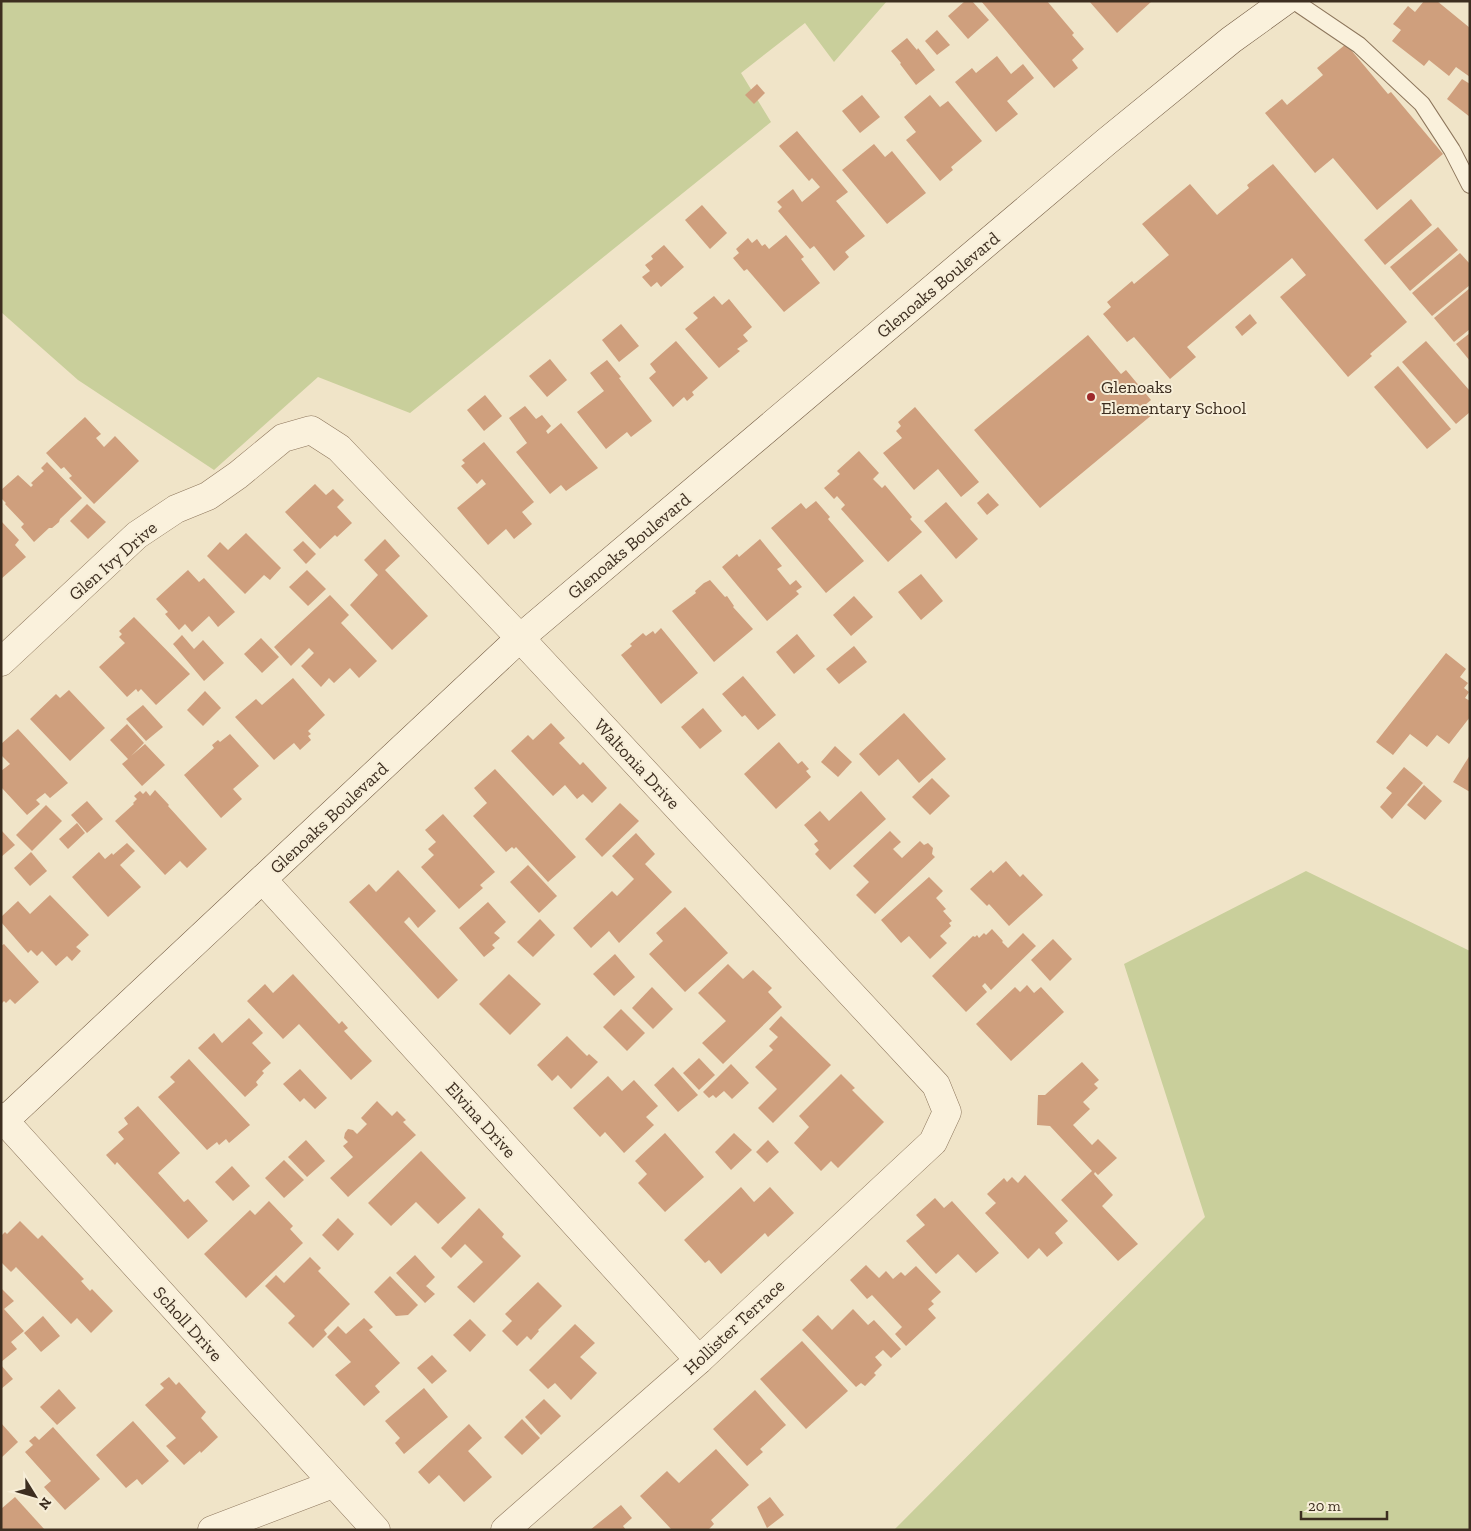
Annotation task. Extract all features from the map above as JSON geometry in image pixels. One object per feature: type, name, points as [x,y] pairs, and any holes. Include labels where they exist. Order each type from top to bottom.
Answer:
[{"type":"street","name":"Glenoaks Boulevard","points":[[2,1121],[263,880],[520,638],[1106,142],[1231,40],[1284,1]]},
{"type":"street","name":"Waltonia Drive","points":[[311,430],[339,448],[520,638],[936,1085],[947,1112]]},
{"type":"street","name":"Glen Ivy Drive","points":[[1,662],[137,535],[176,509],[208,496],[238,475],[283,438],[311,430]]},
{"type":"street","name":"Elvina Drive","points":[[263,880],[698,1360]]},
{"type":"street","name":"Hollister Terrace","points":[[505,1530],[698,1360],[933,1142],[947,1112]]},
{"type":"street","name":"Scholl Drive","points":[[2,1121],[376,1530]]},
{"type":"street","points":[[212,1530],[333,1484]]},
{"type":"lane","points":[[1294,1],[1359,45],[1422,104],[1452,150],[1470,185]]},
{"type":"green space","points":[[1,1],[887,1],[834,62],[805,23],[741,73],[771,122],[410,413],[318,377],[214,470],[78,380],[1,312]]},
{"type":"green space","points":[[1306,871],[1470,951],[1470,1530],[894,1530],[1205,1217],[1124,964]]},
{"type":"building","points":[[965,1],[972,1],[989,20],[968,39],[948,16]]},
{"type":"building","points":[[981,1],[1047,1],[1074,33],[1072,35],[1084,49],[1072,60],[1078,68],[1054,88]]},
{"type":"building","points":[[1089,1],[1152,1],[1117,33]]},
{"type":"building","points":[[1424,1],[1437,1],[1470,28],[1470,77],[1456,67],[1449,76],[1429,60],[1424,66],[1392,41],[1401,30],[1393,24],[1408,6],[1415,12]]},
{"type":"building","points":[[937,30],[950,45],[937,55],[925,41]]},
{"type":"building","points":[[907,38],[917,50],[918,48],[935,70],[916,85],[891,51]]},
{"type":"building","points":[[1346,44],[1388,94],[1391,92],[1443,154],[1377,210],[1333,158],[1315,173],[1265,113],[1282,99],[1287,105],[1323,75],[1317,68]]},
{"type":"building","points":[[997,56],[1011,74],[1023,64],[1034,78],[1007,101],[1018,114],[996,132],[955,82],[972,68],[976,73]]},
{"type":"building","points":[[1462,79],[1470,84],[1470,117],[1447,99]]},
{"type":"building","points":[[757,84],[765,93],[754,104],[745,95]]},
{"type":"building","points":[[862,95],[880,117],[860,133],[842,111]]},
{"type":"building","points":[[930,95],[940,107],[948,101],[982,141],[951,167],[953,170],[940,181],[906,140],[916,132],[904,117]]},
{"type":"building","points":[[797,131],[848,192],[836,201],[865,236],[845,252],[849,257],[834,271],[814,246],[810,249],[778,211],[782,207],[777,202],[793,189],[802,202],[820,187],[812,178],[809,181],[779,146]]},
{"type":"building","points":[[874,144],[885,157],[892,151],[926,193],[887,224],[842,170]]},
{"type":"building","points":[[1273,164],[1407,322],[1370,354],[1372,356],[1348,377],[1280,297],[1306,275],[1292,258],[1187,347],[1196,357],[1170,379],[1134,337],[1127,342],[1103,314],[1111,307],[1107,302],[1132,281],[1134,284],[1169,255],[1142,224],[1190,184],[1217,215],[1249,188],[1247,185]]},
{"type":"building","points":[[1411,199],[1432,225],[1385,265],[1364,240]]},
{"type":"building","points":[[702,205],[727,233],[710,249],[685,220]]},
{"type":"building","points":[[1438,227],[1458,250],[1410,291],[1390,267]]},
{"type":"building","points":[[786,235],[804,257],[801,259],[820,283],[784,312],[747,269],[744,271],[733,258],[739,253],[736,249],[748,238],[752,243],[757,239],[762,246],[765,244],[769,249]]},
{"type":"building","points":[[664,245],[684,267],[661,287],[657,282],[651,287],[642,277],[650,271],[645,265],[653,259],[651,256]]},
{"type":"building","points":[[1460,253],[1470,264],[1470,285],[1432,316],[1412,293]]},
{"type":"building","points":[[1470,288],[1470,329],[1454,342],[1434,318]]},
{"type":"building","points":[[714,296],[722,305],[729,299],[752,327],[743,335],[748,341],[737,349],[740,351],[719,368],[685,329],[698,318],[693,313]]},
{"type":"building","points":[[1250,314],[1257,323],[1242,336],[1235,327]]},
{"type":"building","points":[[621,324],[639,346],[619,362],[602,340]]},
{"type":"building","points":[[1470,333],[1470,361],[1456,344]]},
{"type":"building","points":[[1088,335],[1121,374],[1126,370],[1151,400],[1145,405],[1153,414],[1040,508],[974,430]]},
{"type":"building","points":[[676,341],[708,378],[692,392],[694,395],[687,401],[684,397],[673,407],[649,378],[656,372],[650,364]]},
{"type":"building","points":[[1426,341],[1470,391],[1470,412],[1456,424],[1402,362]]},
{"type":"building","points":[[550,359],[567,380],[547,397],[529,376]]},
{"type":"building","points":[[607,360],[652,421],[631,437],[627,432],[606,449],[577,412],[604,391],[590,373]]},
{"type":"building","points":[[1398,366],[1451,429],[1427,449],[1374,387]]},
{"type":"building","points":[[485,395],[502,416],[484,431],[467,410]]},
{"type":"building","points":[[525,406],[536,419],[542,415],[551,426],[546,431],[548,434],[561,423],[598,468],[566,491],[561,485],[550,494],[516,452],[527,443],[509,418]]},
{"type":"building","points":[[915,407],[979,482],[961,497],[938,469],[914,490],[883,453],[902,438],[896,431],[901,426],[898,422]]},
{"type":"building","points":[[85,417],[101,434],[96,438],[104,447],[115,436],[139,461],[94,504],[69,478],[72,476],[64,467],[61,469],[46,453]]},
{"type":"building","points":[[484,442],[534,502],[522,512],[532,524],[514,539],[506,529],[488,545],[457,508],[486,484],[482,479],[477,484],[461,466],[465,463],[462,460]]},
{"type":"building","points":[[859,451],[879,473],[873,479],[882,488],[885,485],[922,532],[888,562],[841,509],[845,505],[837,496],[834,499],[824,488],[840,474],[837,471]]},
{"type":"building","points":[[47,462],[82,498],[59,522],[52,528],[49,528],[34,542],[21,527],[24,524],[1,498],[1,490],[18,475],[31,487],[33,485],[31,483],[44,471],[41,468]]},
{"type":"building","points":[[315,484],[326,495],[333,489],[344,500],[337,507],[352,523],[320,549],[285,512]]},
{"type":"building","points":[[988,493],[999,505],[987,515],[977,503]]},
{"type":"building","points":[[816,501],[830,517],[828,519],[864,561],[826,593],[771,528],[801,503],[806,509]]},
{"type":"building","points":[[946,502],[978,539],[956,559],[924,521]]},
{"type":"building","points":[[87,504],[106,522],[88,539],[70,521]]},
{"type":"building","points":[[1,521],[19,540],[15,545],[26,557],[1,579]]},
{"type":"building","points":[[246,533],[281,568],[270,580],[264,575],[245,594],[207,556],[220,542],[228,550]]},
{"type":"building","points":[[385,539],[400,556],[385,570],[428,616],[392,650],[350,605],[378,575],[364,560]]},
{"type":"building","points":[[760,539],[782,566],[777,569],[790,585],[796,580],[802,587],[796,591],[799,594],[767,621],[722,567],[737,554],[739,557]]},
{"type":"building","points":[[303,541],[316,554],[306,564],[293,550]]},
{"type":"building","points":[[188,570],[199,582],[204,578],[235,612],[218,627],[209,616],[192,632],[185,624],[179,630],[165,614],[168,612],[156,599]]},
{"type":"building","points":[[307,570],[326,589],[308,606],[289,587]]},
{"type":"building","points":[[921,574],[943,601],[921,620],[898,592]]},
{"type":"building","points":[[710,580],[725,597],[727,596],[733,607],[753,629],[714,662],[672,611]]},
{"type":"building","points":[[330,595],[349,615],[341,623],[377,661],[359,678],[350,668],[334,683],[329,678],[321,687],[301,666],[314,653],[309,648],[291,666],[274,647]]},
{"type":"building","points":[[854,596],[873,617],[851,636],[833,615]]},
{"type":"building","points":[[134,617],[190,674],[156,705],[141,689],[138,692],[136,689],[127,697],[99,667],[125,643],[119,637],[122,634],[119,631]]},
{"type":"building","points":[[661,628],[698,673],[661,704],[621,655],[643,633],[646,636],[653,631],[655,634]]},
{"type":"building","points":[[797,634],[815,656],[794,674],[776,652]]},
{"type":"building","points":[[182,635],[194,649],[203,640],[224,663],[204,681],[173,644]]},
{"type":"building","points":[[261,638],[279,657],[262,673],[244,654]]},
{"type":"building","points":[[854,646],[867,662],[839,684],[826,669]]},
{"type":"building","points":[[1446,653],[1466,669],[1460,677],[1468,683],[1464,688],[1469,692],[1465,698],[1470,701],[1470,717],[1449,744],[1437,735],[1427,747],[1410,734],[1393,755],[1376,742]]},
{"type":"building","points":[[743,676],[776,715],[758,730],[745,715],[742,717],[722,694]]},
{"type":"building","points":[[293,678],[325,715],[308,731],[311,734],[308,736],[311,740],[300,750],[294,743],[274,760],[235,717],[256,699],[262,705]]},
{"type":"building","points":[[69,690],[105,728],[70,761],[30,719],[56,694],[60,698]]},
{"type":"building","points":[[205,691],[221,708],[203,726],[187,710]]},
{"type":"building","points":[[143,705],[163,727],[146,741],[126,719]]},
{"type":"building","points":[[703,708],[722,731],[700,749],[681,727]]},
{"type":"building","points":[[904,713],[946,759],[919,783],[898,759],[879,776],[859,754]]},
{"type":"building","points":[[551,723],[565,738],[559,743],[580,765],[583,762],[607,788],[592,803],[583,794],[577,799],[565,785],[553,796],[511,751],[528,735],[533,740]]},
{"type":"building","points":[[127,724],[144,743],[131,756],[145,744],[165,765],[142,786],[122,764],[128,759],[110,740]]},
{"type":"building","points":[[18,729],[68,783],[50,798],[45,793],[36,800],[40,804],[27,815],[1,787],[1,771],[10,764],[1,755],[1,744]]},
{"type":"building","points":[[230,734],[259,766],[233,789],[242,799],[221,818],[184,775],[214,748],[212,745],[218,740],[220,742]]},
{"type":"building","points":[[779,742],[798,764],[802,761],[809,769],[806,771],[811,777],[776,809],[744,774]]},
{"type":"building","points":[[835,746],[852,762],[838,777],[821,762]]},
{"type":"building","points":[[1470,755],[1470,792],[1453,782]]},
{"type":"building","points":[[1404,767],[1423,783],[1392,819],[1380,807],[1392,793],[1386,788]]},
{"type":"building","points":[[495,769],[576,857],[548,882],[516,847],[514,849],[512,847],[506,852],[473,816],[487,803],[474,788]]},
{"type":"building","points":[[932,778],[950,796],[930,815],[912,797]]},
{"type":"building","points":[[1424,785],[1442,801],[1425,820],[1407,805]]},
{"type":"building","points":[[155,790],[207,849],[187,868],[180,861],[165,875],[115,821],[134,804],[137,799],[134,796],[140,791],[143,794],[146,791],[150,796]]},
{"type":"building","points":[[861,791],[886,819],[830,870],[815,854],[819,850],[814,844],[818,841],[804,825],[820,811],[829,821]]},
{"type":"building","points":[[87,801],[103,819],[87,833],[71,815]]},
{"type":"building","points":[[620,803],[639,821],[602,857],[585,839]]},
{"type":"building","points":[[46,805],[62,821],[32,851],[16,835]]},
{"type":"building","points":[[443,814],[495,872],[480,885],[483,888],[459,909],[421,867],[434,855],[428,849],[436,842],[425,830]]},
{"type":"building","points":[[77,823],[85,833],[68,849],[59,839]]},
{"type":"building","points":[[1,830],[15,845],[1,857]]},
{"type":"building","points":[[890,831],[901,842],[893,849],[902,858],[920,841],[924,845],[928,843],[933,848],[932,854],[935,857],[875,914],[856,895],[869,882],[853,866]]},
{"type":"building","points":[[636,833],[655,854],[645,864],[672,892],[619,943],[609,931],[591,948],[573,928],[612,891],[617,896],[634,879],[612,856]]},
{"type":"building","points":[[127,843],[135,851],[120,865],[141,887],[108,917],[72,877],[99,852],[105,859]]},
{"type":"building","points":[[31,852],[47,871],[30,886],[14,868]]},
{"type":"building","points":[[1006,861],[1020,877],[1023,874],[1043,895],[1009,926],[989,904],[987,906],[970,889],[991,870],[993,873]]},
{"type":"building","points":[[528,865],[557,896],[539,913],[510,882]]},
{"type":"building","points":[[398,870],[436,911],[418,928],[409,917],[404,922],[458,980],[438,999],[349,902],[369,884],[376,892]]},
{"type":"building","points":[[929,877],[943,891],[936,898],[946,909],[943,911],[952,921],[949,923],[951,926],[940,936],[947,943],[930,959],[909,936],[901,943],[881,920]]},
{"type":"building","points":[[50,895],[89,935],[76,947],[81,951],[72,961],[67,956],[56,966],[42,951],[37,956],[31,950],[28,953],[1,922],[1,917],[18,901],[30,914]]},
{"type":"building","points":[[488,902],[506,922],[494,933],[500,938],[492,945],[495,948],[484,957],[459,928]]},
{"type":"building","points":[[685,907],[728,953],[685,992],[649,954],[663,941],[656,933]]},
{"type":"building","points":[[540,919],[555,935],[533,957],[517,942]]},
{"type":"building","points":[[992,929],[1008,948],[1023,933],[1036,946],[991,990],[985,983],[982,986],[987,992],[966,1012],[932,976],[973,936],[977,935],[979,938],[984,933],[986,935]]},
{"type":"building","points":[[1053,939],[1072,959],[1050,981],[1031,960]]},
{"type":"building","points":[[4,944],[39,982],[15,1004],[10,999],[6,1003],[4,1001],[1,1004],[1,946]]},
{"type":"building","points":[[615,954],[635,977],[614,996],[593,974]]},
{"type":"building","points":[[728,964],[743,979],[753,970],[772,988],[768,992],[782,1007],[723,1064],[702,1043],[726,1021],[698,993]]},
{"type":"building","points":[[293,974],[339,1024],[342,1021],[348,1028],[344,1031],[372,1061],[351,1080],[299,1024],[283,1039],[247,1001],[265,984],[273,993]]},
{"type":"building","points":[[509,974],[541,1004],[510,1035],[479,1004]]},
{"type":"building","points":[[1027,985],[1034,993],[1041,987],[1064,1012],[1011,1061],[976,1024],[1015,987],[1020,992]]},
{"type":"building","points":[[652,987],[673,1009],[653,1029],[632,1008]]},
{"type":"building","points":[[621,1009],[645,1033],[627,1051],[603,1027]]},
{"type":"building","points":[[781,1016],[831,1065],[773,1123],[758,1108],[777,1089],[755,1067],[773,1050],[769,1046],[778,1037],[769,1029]]},
{"type":"building","points":[[249,1018],[263,1033],[252,1043],[271,1063],[262,1071],[264,1073],[256,1082],[258,1085],[245,1097],[198,1048],[214,1033],[222,1043]]},
{"type":"building","points":[[567,1036],[587,1056],[589,1054],[598,1062],[571,1089],[558,1075],[552,1081],[537,1065]]},
{"type":"building","points":[[699,1058],[715,1075],[699,1090],[683,1073]]},
{"type":"building","points":[[189,1059],[250,1125],[229,1143],[226,1139],[219,1145],[217,1142],[207,1150],[158,1097],[175,1082],[170,1077]]},
{"type":"building","points":[[1082,1062],[1099,1080],[1094,1084],[1098,1088],[1083,1102],[1090,1109],[1073,1125],[1092,1145],[1098,1139],[1117,1158],[1098,1175],[1095,1172],[1094,1174],[1113,1195],[1102,1206],[1138,1244],[1118,1261],[1061,1200],[1092,1171],[1050,1126],[1037,1125],[1038,1095],[1045,1095]]},
{"type":"building","points":[[731,1064],[749,1083],[732,1099],[724,1091],[716,1098],[713,1095],[709,1098],[703,1092]]},
{"type":"building","points":[[673,1067],[698,1095],[678,1112],[654,1085]]},
{"type":"building","points":[[300,1069],[327,1098],[315,1109],[304,1098],[300,1102],[283,1084]]},
{"type":"building","points":[[841,1074],[855,1088],[852,1090],[884,1122],[838,1168],[831,1161],[821,1171],[794,1143],[809,1127],[799,1116]]},
{"type":"building","points":[[608,1076],[622,1091],[634,1080],[658,1106],[646,1117],[654,1125],[624,1153],[605,1132],[600,1137],[573,1108]]},
{"type":"building","points":[[377,1101],[392,1116],[397,1111],[406,1120],[403,1122],[416,1135],[348,1197],[330,1178],[353,1157],[343,1146],[348,1142],[344,1138],[345,1133],[348,1129],[353,1130],[357,1134],[367,1124],[361,1118]]},
{"type":"building","points":[[138,1106],[180,1153],[158,1173],[184,1202],[188,1199],[208,1221],[188,1239],[117,1162],[115,1165],[106,1155],[124,1139],[118,1132],[128,1124],[124,1118]]},
{"type":"building","points":[[665,1133],[704,1177],[665,1212],[638,1183],[647,1174],[635,1161]]},
{"type":"building","points":[[734,1133],[752,1150],[731,1170],[715,1152]]},
{"type":"building","points":[[306,1140],[325,1161],[307,1177],[288,1157]]},
{"type":"building","points":[[768,1140],[779,1152],[767,1163],[756,1152]]},
{"type":"building","points":[[421,1151],[466,1198],[438,1224],[416,1202],[391,1226],[368,1203]]},
{"type":"building","points":[[284,1160],[304,1180],[284,1198],[265,1178]]},
{"type":"building","points":[[232,1166],[250,1186],[233,1201],[215,1182]]},
{"type":"building","points":[[1025,1175],[1068,1221],[1055,1233],[1063,1243],[1047,1257],[1039,1248],[1028,1259],[985,1213],[996,1203],[987,1194],[1004,1178],[1007,1182],[1012,1177],[1018,1183]]},
{"type":"building","points":[[741,1187],[754,1202],[770,1187],[794,1213],[768,1237],[765,1233],[721,1274],[709,1260],[705,1263],[684,1240]]},
{"type":"building","points":[[935,1198],[944,1208],[952,1201],[999,1253],[976,1273],[958,1254],[936,1274],[906,1241],[925,1225],[916,1215]]},
{"type":"building","points":[[269,1201],[293,1226],[290,1229],[303,1243],[246,1298],[204,1254],[250,1210],[255,1215]]},
{"type":"building","points":[[479,1208],[504,1234],[502,1237],[521,1256],[474,1303],[457,1287],[483,1262],[465,1244],[451,1258],[441,1248]]},
{"type":"building","points":[[338,1218],[354,1234],[338,1251],[322,1235]]},
{"type":"building","points":[[20,1221],[38,1239],[42,1235],[84,1279],[81,1281],[90,1291],[92,1289],[113,1311],[91,1333],[77,1318],[71,1324],[16,1267],[11,1272],[1,1262],[1,1236],[5,1232],[7,1234]]},
{"type":"building","points":[[415,1255],[435,1277],[426,1286],[435,1294],[425,1303],[396,1273]]},
{"type":"building","points":[[310,1257],[321,1268],[318,1271],[350,1304],[324,1330],[327,1334],[313,1348],[288,1323],[295,1316],[265,1286],[276,1275],[284,1283]]},
{"type":"building","points":[[866,1265],[879,1278],[886,1271],[893,1279],[901,1272],[905,1276],[916,1266],[941,1292],[931,1301],[934,1304],[928,1309],[936,1318],[906,1346],[895,1334],[902,1327],[872,1295],[867,1299],[850,1280]]},
{"type":"building","points":[[390,1276],[418,1305],[408,1315],[396,1316],[374,1292]]},
{"type":"building","points":[[538,1282],[562,1306],[538,1330],[531,1340],[527,1336],[517,1346],[502,1331],[512,1321],[505,1314]]},
{"type":"building","points":[[1,1288],[14,1301],[4,1309],[24,1331],[11,1342],[17,1349],[1,1362]]},
{"type":"building","points":[[853,1309],[868,1325],[874,1320],[901,1349],[891,1358],[883,1350],[875,1357],[882,1365],[874,1373],[876,1375],[865,1386],[861,1383],[856,1387],[802,1330],[818,1315],[832,1330]]},
{"type":"building","points":[[43,1316],[60,1336],[41,1352],[24,1333]]},
{"type":"building","points":[[364,1318],[373,1327],[369,1330],[400,1363],[375,1386],[380,1392],[364,1406],[335,1375],[351,1362],[327,1337],[338,1326],[346,1334]]},
{"type":"building","points":[[470,1319],[486,1335],[470,1352],[453,1335]]},
{"type":"building","points":[[575,1324],[595,1343],[580,1357],[597,1373],[571,1400],[555,1383],[548,1389],[529,1370]]},
{"type":"building","points":[[802,1341],[848,1391],[806,1429],[760,1379]]},
{"type":"building","points":[[432,1355],[447,1371],[432,1384],[417,1368]]},
{"type":"building","points":[[1,1365],[13,1379],[1,1389]]},
{"type":"building","points":[[169,1377],[176,1385],[179,1382],[206,1412],[201,1418],[218,1437],[201,1453],[200,1451],[184,1465],[166,1446],[176,1438],[145,1405],[164,1388],[160,1384]]},
{"type":"building","points":[[424,1388],[448,1417],[404,1454],[395,1443],[400,1438],[385,1421]]},
{"type":"building","points":[[59,1389],[76,1408],[57,1425],[40,1407]]},
{"type":"building","points":[[755,1390],[786,1425],[760,1449],[763,1452],[747,1466],[713,1429]]},
{"type":"building","points":[[544,1399],[561,1416],[541,1435],[525,1417]]},
{"type":"building","points":[[522,1419],[540,1438],[522,1455],[504,1437]]},
{"type":"building","points":[[133,1421],[169,1461],[142,1485],[137,1479],[126,1488],[96,1455]]},
{"type":"building","points":[[1,1423],[18,1442],[1,1458]]},
{"type":"building","points":[[469,1424],[482,1438],[468,1451],[492,1477],[464,1502],[439,1475],[429,1484],[418,1472]]},
{"type":"building","points":[[53,1427],[100,1479],[65,1510],[44,1487],[51,1481],[25,1452],[33,1445],[29,1441],[35,1436],[39,1440]]},
{"type":"building","points":[[716,1449],[749,1485],[711,1520],[714,1524],[708,1530],[672,1530],[640,1496],[667,1471],[679,1483]]},
{"type":"building","points":[[15,1497],[45,1530],[1,1530],[1,1509]]},
{"type":"building","points":[[770,1497],[784,1515],[767,1528],[757,1507]]},
{"type":"building","points":[[621,1505],[632,1518],[623,1526],[626,1530],[590,1530]]},
{"type":"place","name":"Glenoaks Elementary School","points":[[1091,397]]}]
